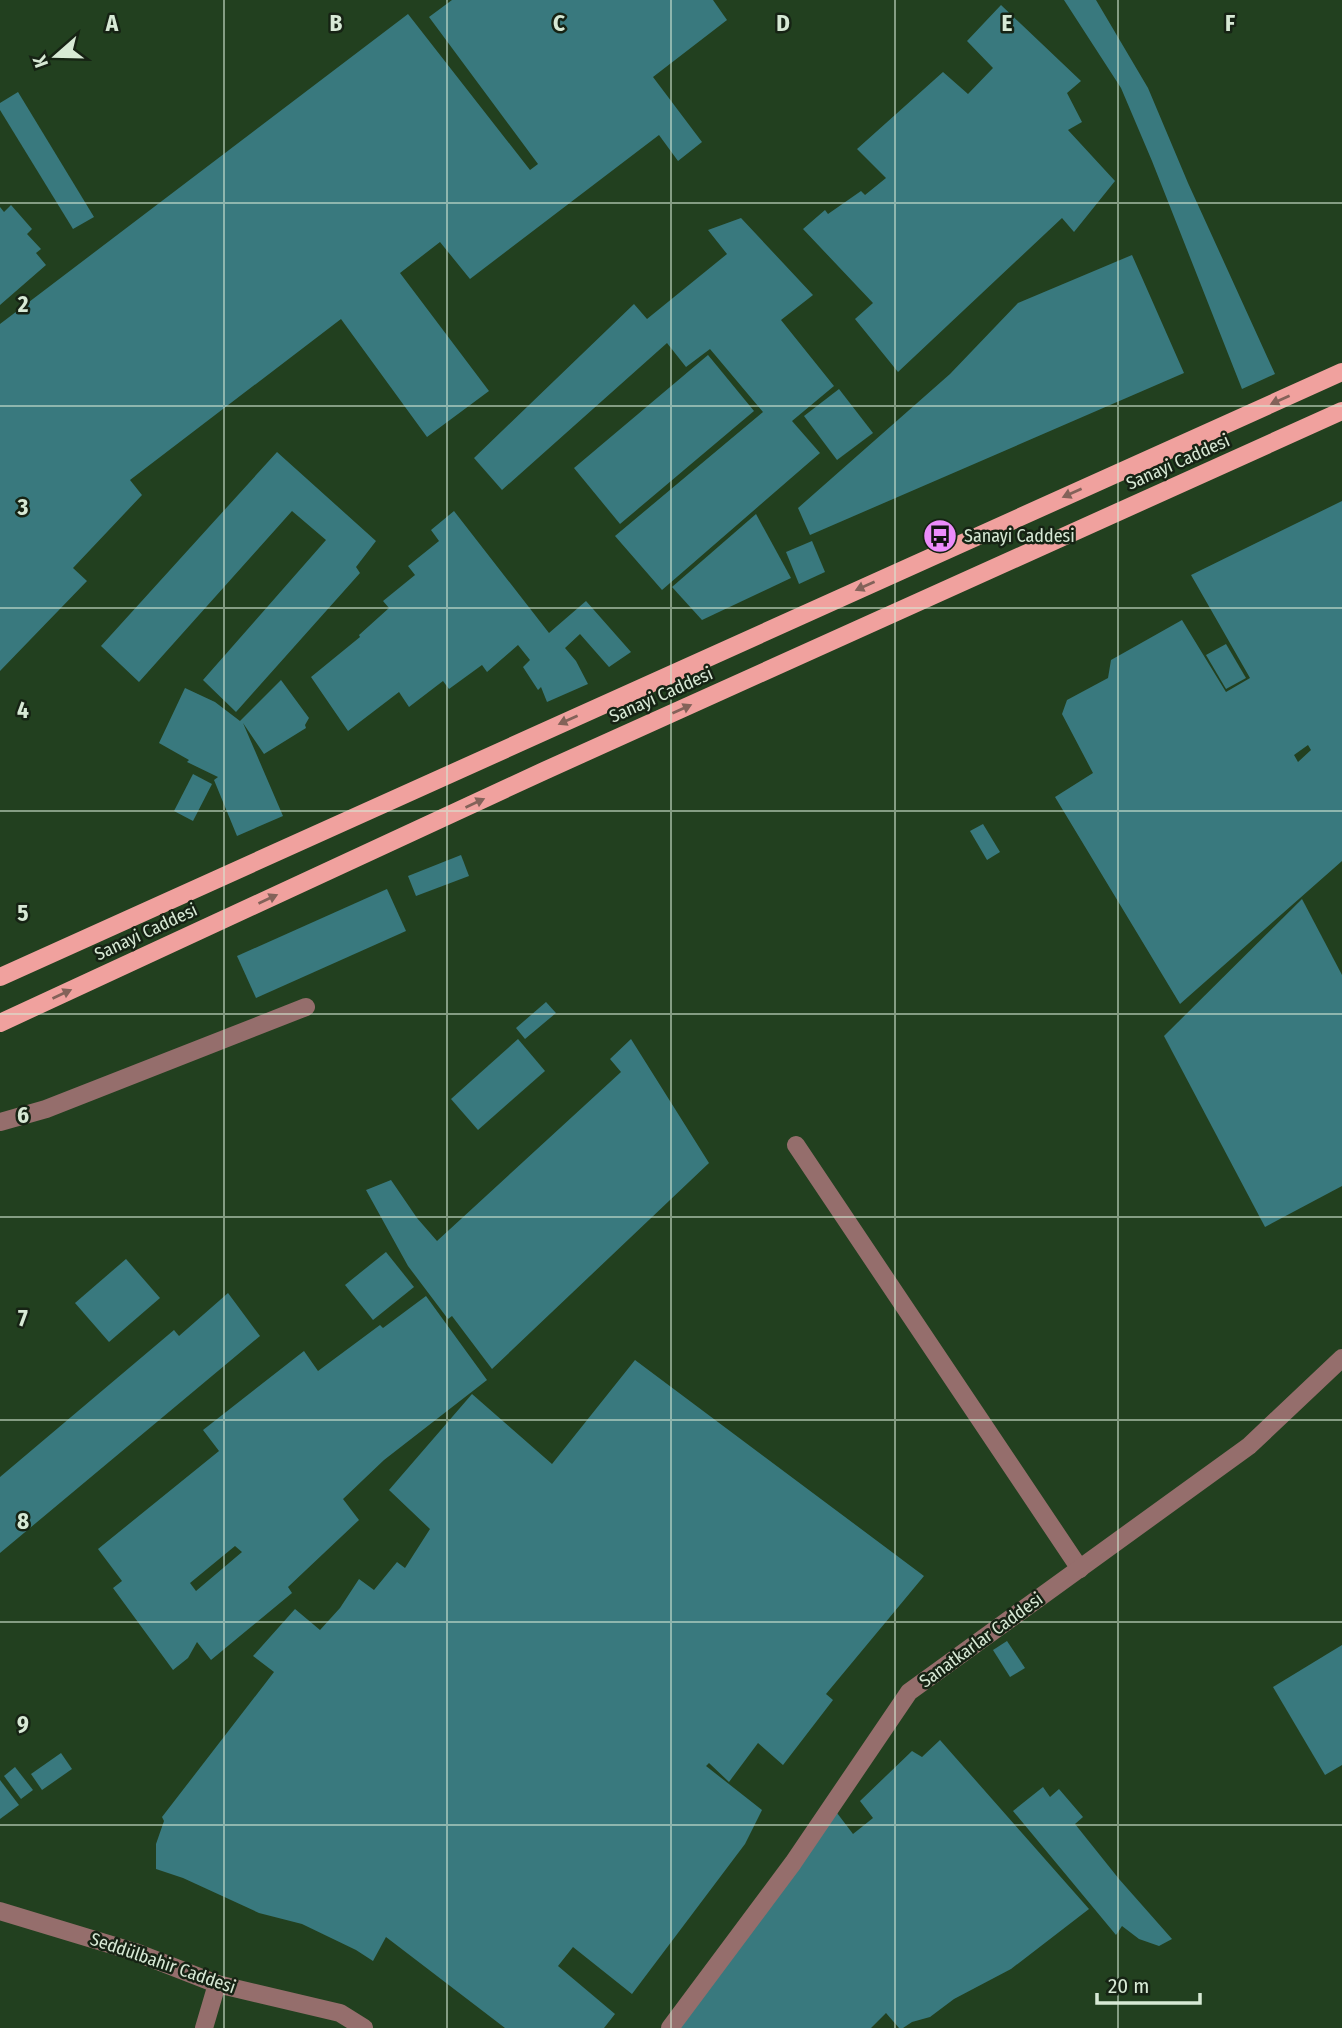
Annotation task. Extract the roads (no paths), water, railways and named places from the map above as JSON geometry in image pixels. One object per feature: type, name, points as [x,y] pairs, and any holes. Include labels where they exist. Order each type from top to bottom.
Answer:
[{"type":"main road","name":"Sanayi Caddesi","points":[[0,977],[1342,372]]},
{"type":"main road","name":"Sanayi Caddesi","points":[[0,1023],[544,771],[1342,411]]},
{"type":"street","points":[[0,1122],[46,1109],[306,1007]]},
{"type":"street","points":[[796,1144],[1080,1569]]},
{"type":"street","name":"Sanatkarlar Caddesi","points":[[670,2028],[793,1863],[909,1692],[1249,1446],[1342,1357]]},
{"type":"street","name":"Seddülbahir Caddesi","points":[[0,1911],[135,1952],[217,1984],[340,2013],[364,2028]]},
{"type":"street","points":[[204,2028],[217,1984]]},
{"type":"place","name":"Sanayi̇ Caddesi̇","points":[[940,536]]}]
